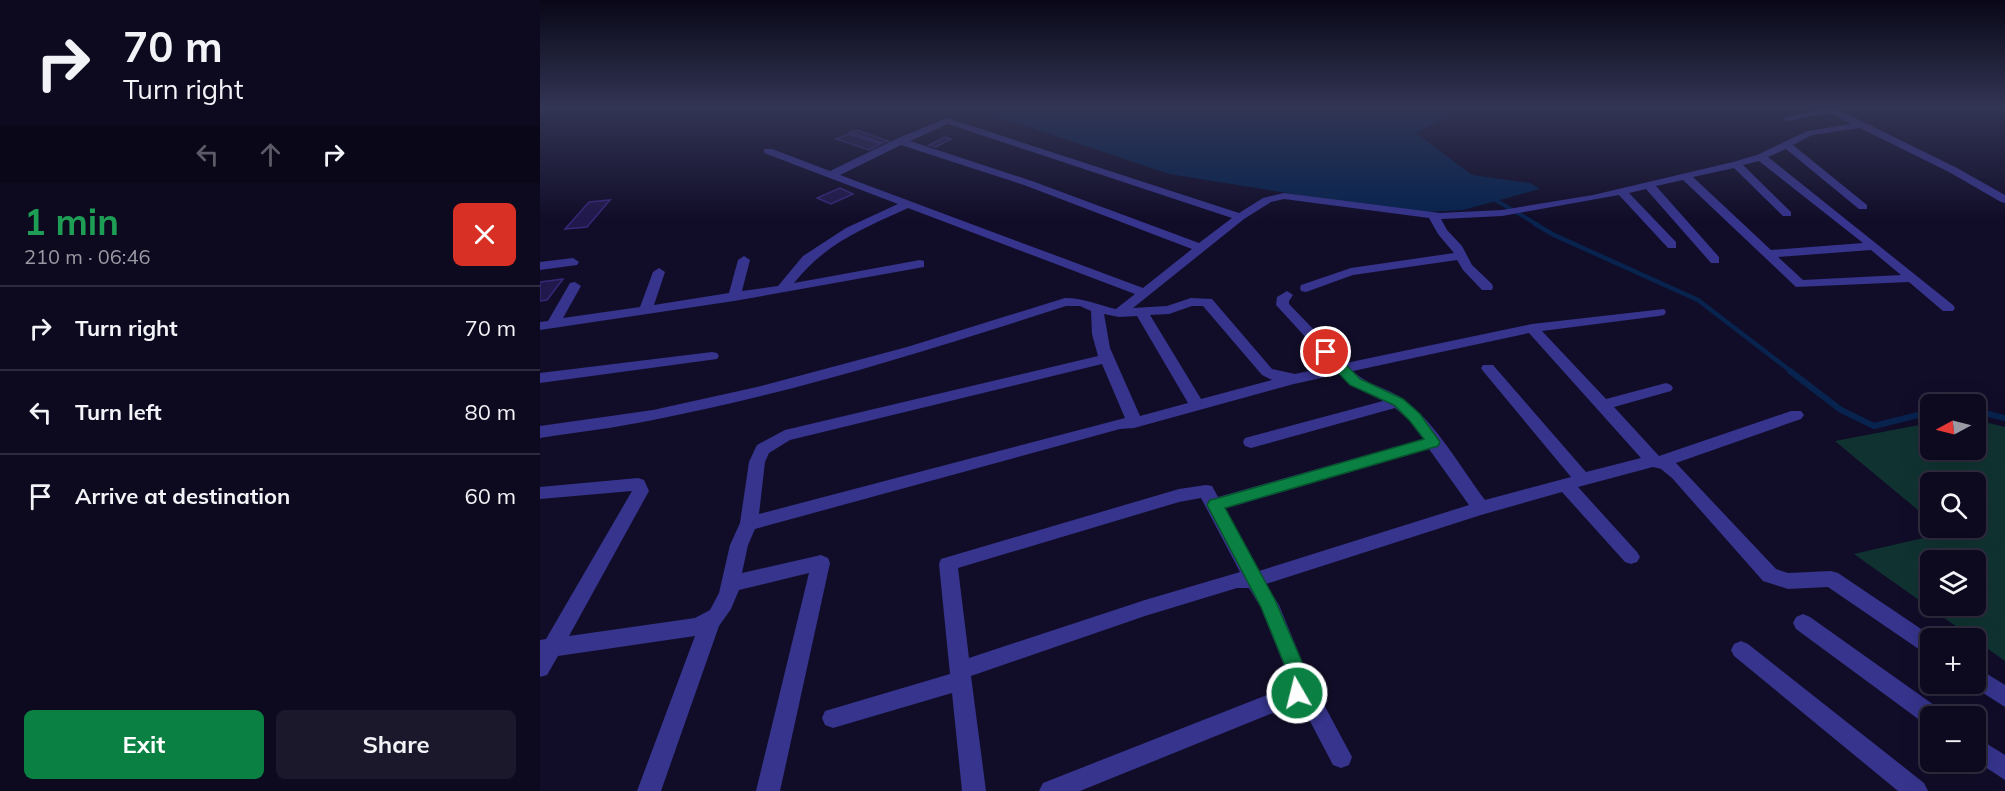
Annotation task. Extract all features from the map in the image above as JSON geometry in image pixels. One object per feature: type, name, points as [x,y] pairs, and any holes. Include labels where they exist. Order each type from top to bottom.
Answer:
[{"type":"street","points":[[835,174],[835,171],[891,145]]},
{"type":"street","points":[[911,145],[1028,183],[1201,248]]},
{"type":"street","points":[[1020,145],[1240,217]]},
{"type":"street","points":[[1119,313],[1240,217],[1267,200],[1284,196],[1440,216],[1502,213],[1620,191],[1736,164],[1761,157],[1787,145],[1863,207]]},
{"type":"street","points":[[1902,145],[1953,170],[2005,200]]},
{"type":"street","points":[[768,151],[835,174],[1144,293]]},
{"type":"street","points":[[1761,157],[1948,308]]},
{"type":"street","points":[[1736,164],[1787,214]]},
{"type":"street","points":[[1685,176],[1800,284],[1912,278]]},
{"type":"street","points":[[1649,184],[1715,260]]},
{"type":"street","points":[[1620,191],[1672,245]]},
{"type":"street","points":[[782,289],[807,259],[850,230],[909,203]]},
{"type":"street","points":[[1432,214],[1442,232],[1456,246],[1467,267],[1487,287]]},
{"type":"street","points":[[1768,254],[1874,246]]},
{"type":"street","points":[[1306,288],[1351,272],[1461,256]]},
{"type":"street","points":[[734,297],[744,260]]},
{"type":"street","points":[[540,266],[573,262]]},
{"type":"street","points":[[546,325],[734,297],[920,264]]},
{"type":"street","points":[[645,310],[658,272]]},
{"type":"street","points":[[546,325],[575,286]]},
{"type":"street","points":[[1287,295],[1282,300],[1283,305],[1340,368],[1355,382],[1398,402],[1415,417],[1481,508]]},
{"type":"street","points":[[540,432],[652,415],[772,387],[929,346],[1065,302],[1083,302],[1098,309],[1119,313],[1169,310],[1191,302],[1207,302],[1267,372],[1295,379]]},
{"type":"street","points":[[1098,309],[1095,320],[1097,335],[1134,423]]},
{"type":"street","points":[[1141,312],[1198,407]]},
{"type":"street","points":[[749,524],[1120,424],[1134,423],[1198,407],[1340,368],[1532,328],[1659,312]]},
{"type":"street","points":[[1532,328],[1603,405],[1659,461],[1678,474],[1770,575],[1788,581],[1832,579],[1920,639]]},
{"type":"street","points":[[540,378],[711,356]]},
{"type":"street","points":[[546,648],[695,627],[711,620],[720,612],[730,584],[742,533],[749,524],[757,462],[763,449],[785,436],[1107,358]]},
{"type":"street","points":[[1488,368],[1631,558]]},
{"type":"street","points":[[1603,405],[1666,387]]},
{"type":"street","points":[[1251,442],[1398,402]]},
{"type":"street","points":[[833,718],[960,676],[1145,608],[1237,580],[1254,580],[1573,481],[1659,461],[1796,415]]},
{"type":"street","points":[[1215,505],[1433,442]]},
{"type":"street","points":[[540,493],[638,484],[641,491],[546,648],[540,668]]},
{"type":"street","points":[[974,791],[948,564],[1057,530],[1141,508],[1188,491],[1206,491],[1215,505],[1269,605],[1299,678],[1341,757]]},
{"type":"street","points":[[730,584],[821,563],[768,791]]},
{"type":"street","points":[[649,791],[711,620]]},
{"type":"street","points":[[1803,623],[1920,708]]},
{"type":"street","points":[[1741,650],[1916,791]]},
{"type":"street","points":[[1051,791],[1297,693],[1299,678]]},
{"type":"street","points":[[1986,683],[2005,697]]},
{"type":"street","points":[[1986,756],[2005,770]]},
{"type":"green space","points":[[1986,422],[2005,427],[2005,661],[1986,648],[1986,628],[1958,628],[1941,616],[1986,616],[1986,550],[1920,550],[1920,601],[1854,554],[1923,538],[1986,538],[1986,472],[1920,472],[1920,512],[1835,441],[1920,425],[1920,460],[1986,460]]},
{"type":"water","points":[[1083,145],[1432,145],[1472,175],[1530,183],[1540,189],[1463,210],[1411,213],[1169,174]]},
{"type":"building","points":[[854,145],[879,145],[869,150]]},
{"type":"building","points":[[840,188],[853,194],[831,204],[817,198]]},
{"type":"building","points":[[610,200],[587,227],[565,229],[589,202]]},
{"type":"building","points":[[563,279],[547,300],[540,301],[540,282]]},
{"type":"waterway","points":[[1492,198],[1538,225]]},
{"type":"waterway","points":[[1535,224],[1554,235],[1698,300],[1792,372]]},
{"type":"waterway","points":[[1790,371],[1841,410],[1874,426],[1920,414]]},
{"type":"waterway","points":[[1986,413],[2005,418]]},
{"type":"route","points":[[1297,693],[1299,678],[1269,605],[1215,505],[1433,442],[1415,417],[1398,402],[1355,382],[1326,352]]}]
